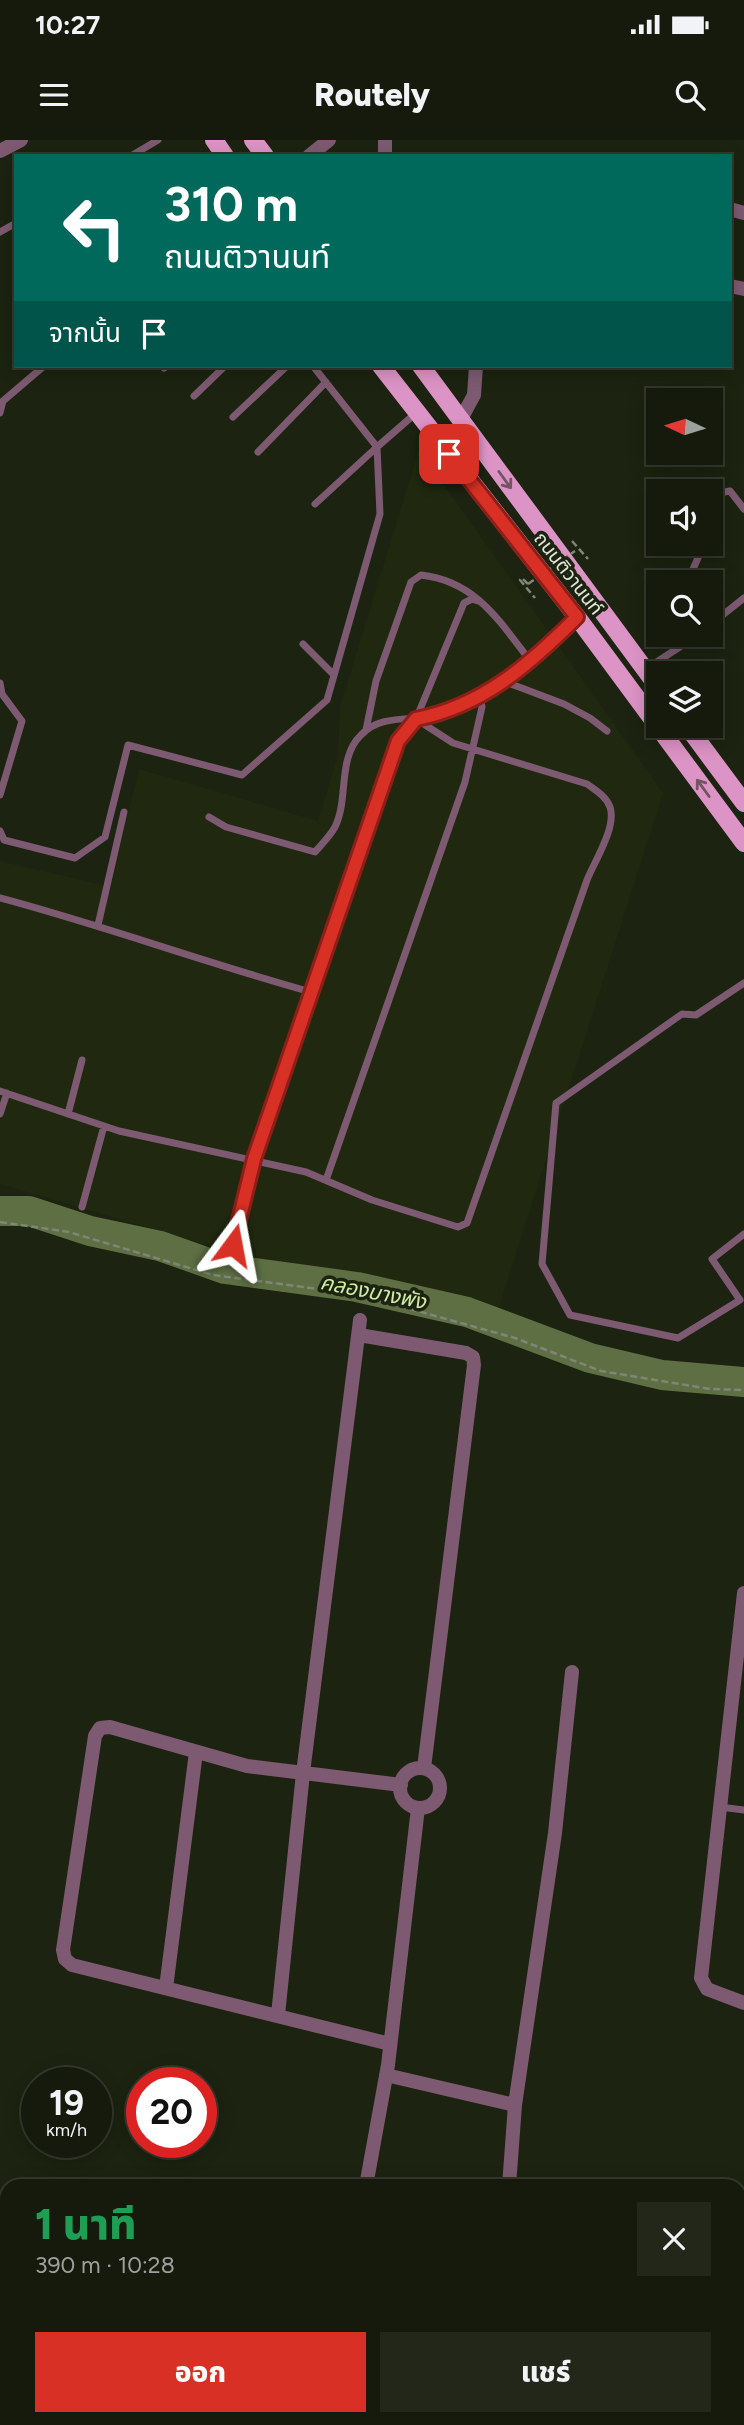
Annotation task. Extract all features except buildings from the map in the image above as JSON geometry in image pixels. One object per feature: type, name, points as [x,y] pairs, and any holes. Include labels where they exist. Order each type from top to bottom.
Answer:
[{"type":"main road","name":"ถนนติวานนท์","points":[[383,368],[581,623],[744,843]]},
{"type":"main road","name":"ถนนติวานนท์","points":[[423,368],[646,670]]},
{"type":"main road","points":[[581,623],[605,616]]},
{"type":"main road","points":[[696,738],[744,803]]},
{"type":"street","points":[[0,151],[21,140]]},
{"type":"street","points":[[312,154],[329,140]]},
{"type":"street","points":[[461,419],[474,395],[476,368]]},
{"type":"street","points":[[278,2015],[303,1773],[360,1327],[466,1353],[472,1357],[474,1365],[424,1768]]},
{"type":"street","points":[[744,1593],[701,1978],[707,1989],[744,2003]]},
{"type":"street","points":[[509,2179],[514,2105],[555,1833],[572,1672]]},
{"type":"street","points":[[390,2044],[72,1965],[65,1959],[63,1950],[95,1736],[100,1728],[110,1727],[247,1766],[401,1785]]},
{"type":"street","points":[[166,1988],[196,1752]]},
{"type":"street","points":[[424,1768],[436,1776],[440,1791],[432,1804],[418,1808],[405,1800],[401,1785],[408,1772],[424,1768]]},
{"type":"street","points":[[367,2179],[386,2075],[418,1808]]},
{"type":"street","points":[[386,2075],[514,2105]]},
{"type":"lane","points":[[134,154],[158,140]]},
{"type":"lane","points":[[0,413],[3,401],[42,368]]},
{"type":"lane","points":[[194,396],[223,368]]},
{"type":"lane","points":[[233,417],[285,368]]},
{"type":"lane","points":[[0,831],[4,840],[75,858],[105,837],[128,746],[242,775],[327,700],[380,514],[377,447],[315,368]]},
{"type":"lane","points":[[258,452],[326,382]]},
{"type":"lane","points":[[315,503],[417,413]]},
{"type":"lane","points":[[723,492],[730,491],[744,509]]},
{"type":"lane","points":[[366,731],[376,681],[411,582],[421,575],[433,576],[471,591],[531,662]]},
{"type":"lane","points":[[723,615],[744,598]]},
{"type":"lane","points":[[233,1245],[254,1159],[398,741],[416,719],[464,603],[472,600],[481,602]]},
{"type":"lane","points":[[209,817],[226,827],[315,852],[336,825],[350,749],[366,731],[381,720],[416,719],[443,714],[480,696],[531,662],[581,623]]},
{"type":"lane","points":[[303,643],[334,675]]},
{"type":"lane","points":[[660,661],[682,647]]},
{"type":"lane","points":[[507,679],[590,718],[607,731]]},
{"type":"lane","points":[[0,683],[2,694],[22,721],[0,795]]},
{"type":"lane","points":[[326,1180],[465,782],[482,707],[480,696]]},
{"type":"lane","points":[[0,1114],[3,1092],[104,1126],[254,1159],[326,1180],[372,1200],[446,1224],[458,1227],[467,1223],[609,826],[611,809],[604,797],[587,784],[472,751],[434,733],[416,719]]},
{"type":"lane","points":[[97,925],[124,812]]},
{"type":"lane","points":[[0,898],[97,925],[225,968],[311,992]]},
{"type":"lane","points":[[744,983],[696,1015],[682,1014],[556,1104],[542,1264],[570,1315],[678,1338],[740,1300],[712,1259],[744,1234]]},
{"type":"lane","points":[[68,1114],[82,1060]]},
{"type":"lane","points":[[82,1207],[104,1126]]},
{"type":"lane","points":[[719,1807],[744,1811]]},
{"type":"path","points":[[535,598],[520,580],[522,578],[528,584],[575,551]]},
{"type":"path","points":[[0,1222],[69,1232],[213,1275],[356,1294],[493,1331],[601,1371],[710,1389],[744,1390]]},
{"type":"shaded area","points":[[419,450],[663,793],[497,1313],[275,1265],[0,1184],[0,861],[111,887],[139,769],[318,821],[338,755],[340,707]]},
{"type":"waterway","name":"คลองบางพัง","points":[[0,1211],[29,1211],[90,1231],[160,1246],[225,1269],[357,1287],[467,1312],[590,1358],[662,1375],[744,1382]]},
{"type":"route","points":[[233,1245],[254,1159],[398,741],[416,719],[443,714],[471,702],[521,671],[577,617],[449,454]]}]
